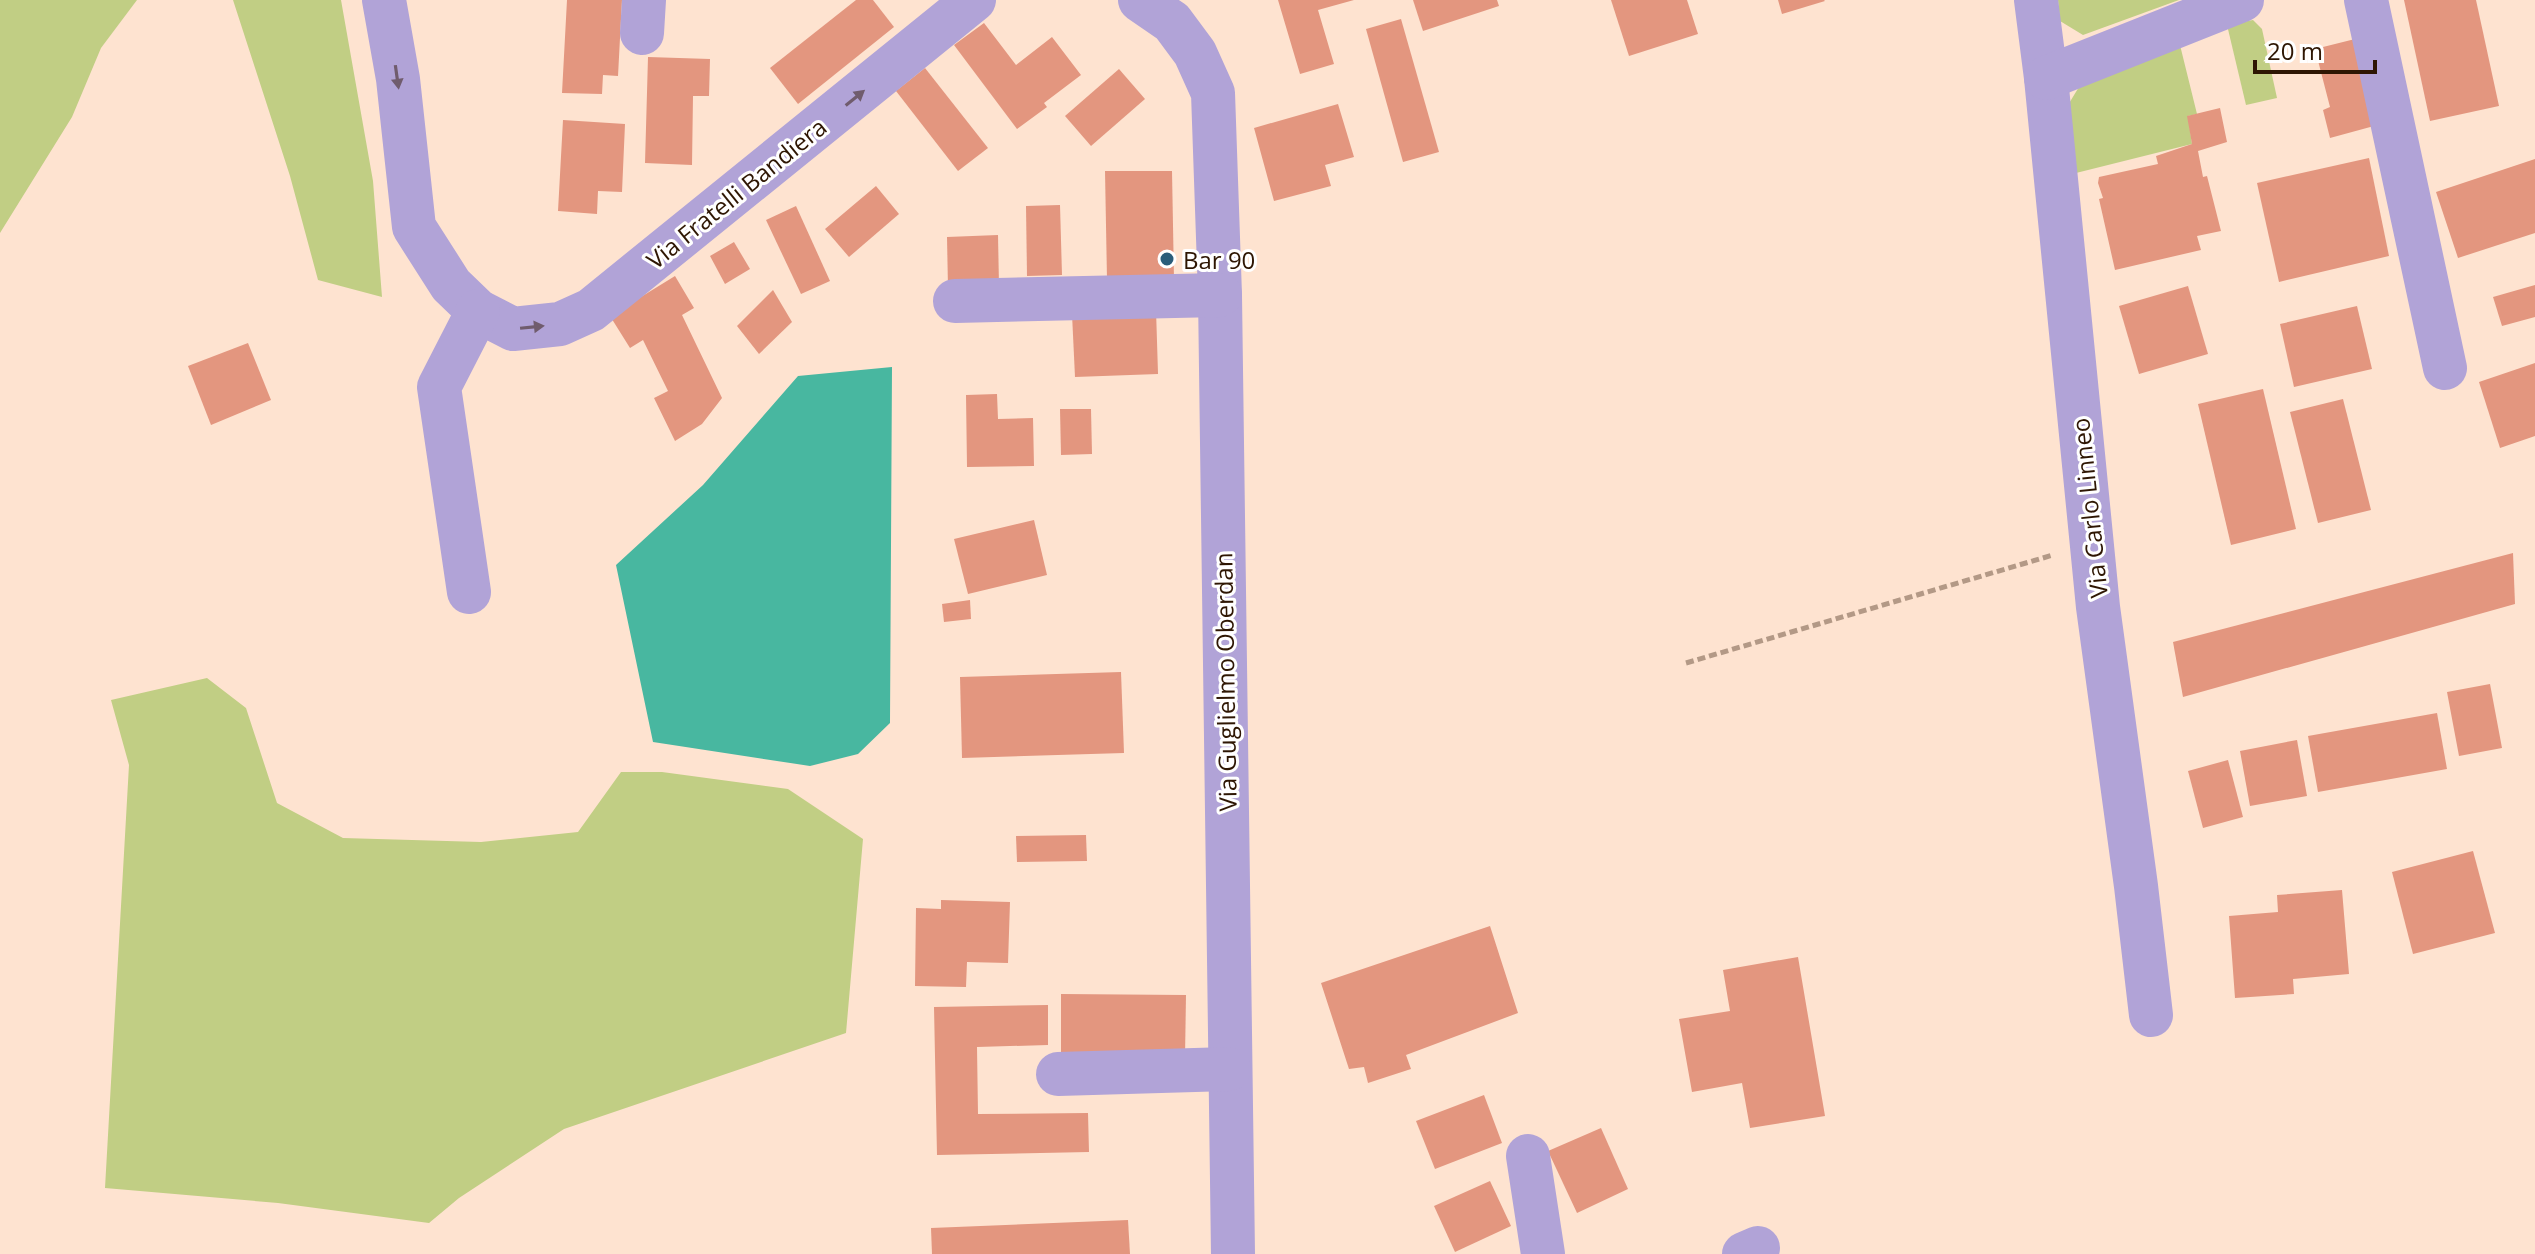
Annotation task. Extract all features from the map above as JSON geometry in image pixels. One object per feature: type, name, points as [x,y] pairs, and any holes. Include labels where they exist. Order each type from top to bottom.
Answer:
[{"type":"street","name":"Via Fratelli Bandiera","points":[[384,0],[398,79],[414,227],[451,285],[478,311],[513,329],[560,324],[591,310],[974,0]]},
{"type":"street","name":"Via Carlo Linneo","points":[[2036,0],[2098,607],[2151,1015]]},
{"type":"street","points":[[2046,78],[2242,0]]},
{"type":"street","points":[[2366,0],[2445,368]]},
{"type":"street","name":"Via Guglielmo Oberdan","points":[[1166,7],[1195,53],[1213,93],[1220,295],[1233,1254]]},
{"type":"street","points":[[955,301],[1220,295]]},
{"type":"street","points":[[469,592],[439,387],[478,311]]},
{"type":"street","points":[[1058,1074],[1229,1069]]},
{"type":"street","points":[[1528,1156],[1543,1254]]},
{"type":"path","points":[[1686,663],[2092,544]]},
{"type":"green space","points":[[0,0],[137,0],[101,48],[72,117],[0,233]]},
{"type":"green space","points":[[233,0],[341,0],[373,181],[382,297],[318,280],[290,176]]},
{"type":"green space","points":[[2058,0],[2179,0],[2083,35],[2060,21]]},
{"type":"green space","points":[[2253,20],[2262,29],[2277,98],[2246,105],[2227,25]]},
{"type":"green space","points":[[2179,41],[2197,114],[2188,116],[2192,144],[2076,173],[2065,110],[2088,72]]},
{"type":"green space","points":[[207,678],[246,708],[277,803],[343,838],[481,842],[578,832],[621,772],[662,772],[788,789],[863,839],[846,1033],[564,1129],[459,1198],[429,1223],[278,1203],[105,1188],[129,765],[111,700]]},
{"type":"water","points":[[892,367],[890,723],[858,754],[810,766],[653,742],[616,565],[703,485],[798,376]]},
{"type":"building","points":[[567,0],[622,0],[618,76],[603,75],[602,94],[562,93]]},
{"type":"building","points":[[856,0],[873,0],[894,27],[798,104],[770,68]]},
{"type":"building","points":[[1278,0],[1354,0],[1318,10],[1334,64],[1300,74]]},
{"type":"building","points":[[1413,0],[1497,0],[1499,6],[1423,31]]},
{"type":"building","points":[[1611,0],[1687,0],[1698,34],[1629,56]]},
{"type":"building","points":[[1778,0],[1824,0],[1825,1],[1782,14]]},
{"type":"building","points":[[2404,0],[2476,0],[2499,106],[2430,121]]},
{"type":"building","points":[[1401,19],[1439,152],[1403,162],[1366,29]]},
{"type":"building","points":[[984,23],[1016,65],[1052,37],[1081,75],[1044,103],[1047,107],[1017,129],[954,45]]},
{"type":"building","points":[[2355,39],[2374,126],[2330,138],[2323,110],[2330,107],[2315,49]]},
{"type":"building","points":[[648,57],[710,59],[709,96],[693,96],[692,165],[645,163]]},
{"type":"building","points":[[925,68],[988,148],[958,171],[896,91]]},
{"type":"building","points":[[1119,69],[1145,99],[1091,146],[1065,116]]},
{"type":"building","points":[[1338,104],[1354,157],[1325,165],[1331,186],[1274,201],[1254,128]]},
{"type":"building","points":[[2220,108],[2227,142],[2198,151],[2221,231],[2197,236],[2201,250],[2115,270],[2099,199],[2103,198],[2099,177],[2158,164],[2156,156],[2192,144],[2187,116]]},
{"type":"building","points":[[563,120],[625,124],[622,192],[598,191],[597,214],[558,211]]},
{"type":"building","points":[[2369,158],[2389,256],[2279,282],[2257,183]]},
{"type":"building","points":[[2535,159],[2535,233],[2458,258],[2436,192]]},
{"type":"building","points":[[1105,171],[1172,171],[1174,279],[1107,279]]},
{"type":"building","points":[[876,186],[899,214],[849,257],[825,229]]},
{"type":"building","points":[[1060,205],[1062,275],[1027,276],[1026,206]]},
{"type":"building","points":[[796,206],[830,281],[801,294],[766,220]]},
{"type":"building","points":[[998,235],[999,286],[948,288],[947,237]]},
{"type":"building","points":[[734,242],[750,269],[725,284],[710,256]]},
{"type":"building","points":[[675,276],[694,308],[682,315],[722,398],[702,424],[675,441],[654,398],[668,391],[643,340],[630,348],[610,316]]},
{"type":"building","points":[[2535,285],[2535,317],[2502,326],[2493,297]]},
{"type":"building","points":[[2188,286],[2208,354],[2139,374],[2119,306]]},
{"type":"building","points":[[773,290],[792,322],[759,354],[737,326]]},
{"type":"building","points":[[2357,306],[2372,369],[2294,387],[2280,324]]},
{"type":"building","points":[[1156,310],[1158,374],[1075,377],[1072,314]]},
{"type":"building","points":[[248,343],[271,400],[211,425],[188,366]]},
{"type":"building","points":[[2535,363],[2535,436],[2500,448],[2479,382]]},
{"type":"building","points":[[2263,389],[2296,529],[2231,545],[2198,404]]},
{"type":"building","points":[[997,394],[998,419],[1033,418],[1034,466],[967,467],[966,395]]},
{"type":"building","points":[[2343,399],[2371,510],[2318,523],[2290,412]]},
{"type":"building","points":[[1060,409],[1091,409],[1092,454],[1061,455]]},
{"type":"building","points":[[1034,520],[1047,575],[968,594],[954,539]]},
{"type":"building","points":[[2513,553],[2515,604],[2183,697],[2173,642]]},
{"type":"building","points":[[970,600],[971,619],[944,622],[942,604]]},
{"type":"building","points":[[1121,672],[1124,753],[962,758],[960,677]]},
{"type":"building","points":[[2490,684],[2502,748],[2459,756],[2447,692]]},
{"type":"building","points":[[2437,713],[2447,769],[2318,792],[2308,736]]},
{"type":"building","points":[[2297,740],[2307,796],[2250,806],[2240,751]]},
{"type":"building","points":[[2228,760],[2243,817],[2203,828],[2188,771]]},
{"type":"building","points":[[1086,835],[1087,861],[1017,862],[1016,836]]},
{"type":"building","points":[[2473,851],[2495,933],[2413,954],[2392,872]]},
{"type":"building","points":[[2342,890],[2349,974],[2293,979],[2294,994],[2235,998],[2229,916],[2278,912],[2277,895]]},
{"type":"building","points":[[941,900],[1010,902],[1008,963],[967,962],[966,987],[915,986],[916,908],[941,909]]},
{"type":"building","points":[[1490,926],[1518,1013],[1406,1055],[1411,1069],[1368,1083],[1364,1067],[1349,1069],[1321,983]]},
{"type":"building","points":[[1798,957],[1825,1116],[1750,1128],[1742,1083],[1692,1092],[1679,1019],[1730,1011],[1723,970]]},
{"type":"building","points":[[1061,994],[1186,995],[1185,1058],[1061,1058]]},
{"type":"building","points":[[1048,1005],[1048,1045],[977,1047],[978,1114],[1088,1113],[1089,1152],[937,1155],[934,1007]]},
{"type":"building","points":[[1484,1095],[1502,1143],[1435,1169],[1416,1121]]},
{"type":"building","points":[[1601,1128],[1628,1189],[1577,1213],[1548,1151]]},
{"type":"building","points":[[1490,1181],[1511,1226],[1455,1252],[1434,1206]]},
{"type":"building","points":[[1128,1220],[1130,1254],[932,1254],[931,1228]]},
{"type":"place","name":"Bar 90","points":[[1167,259]]}]
